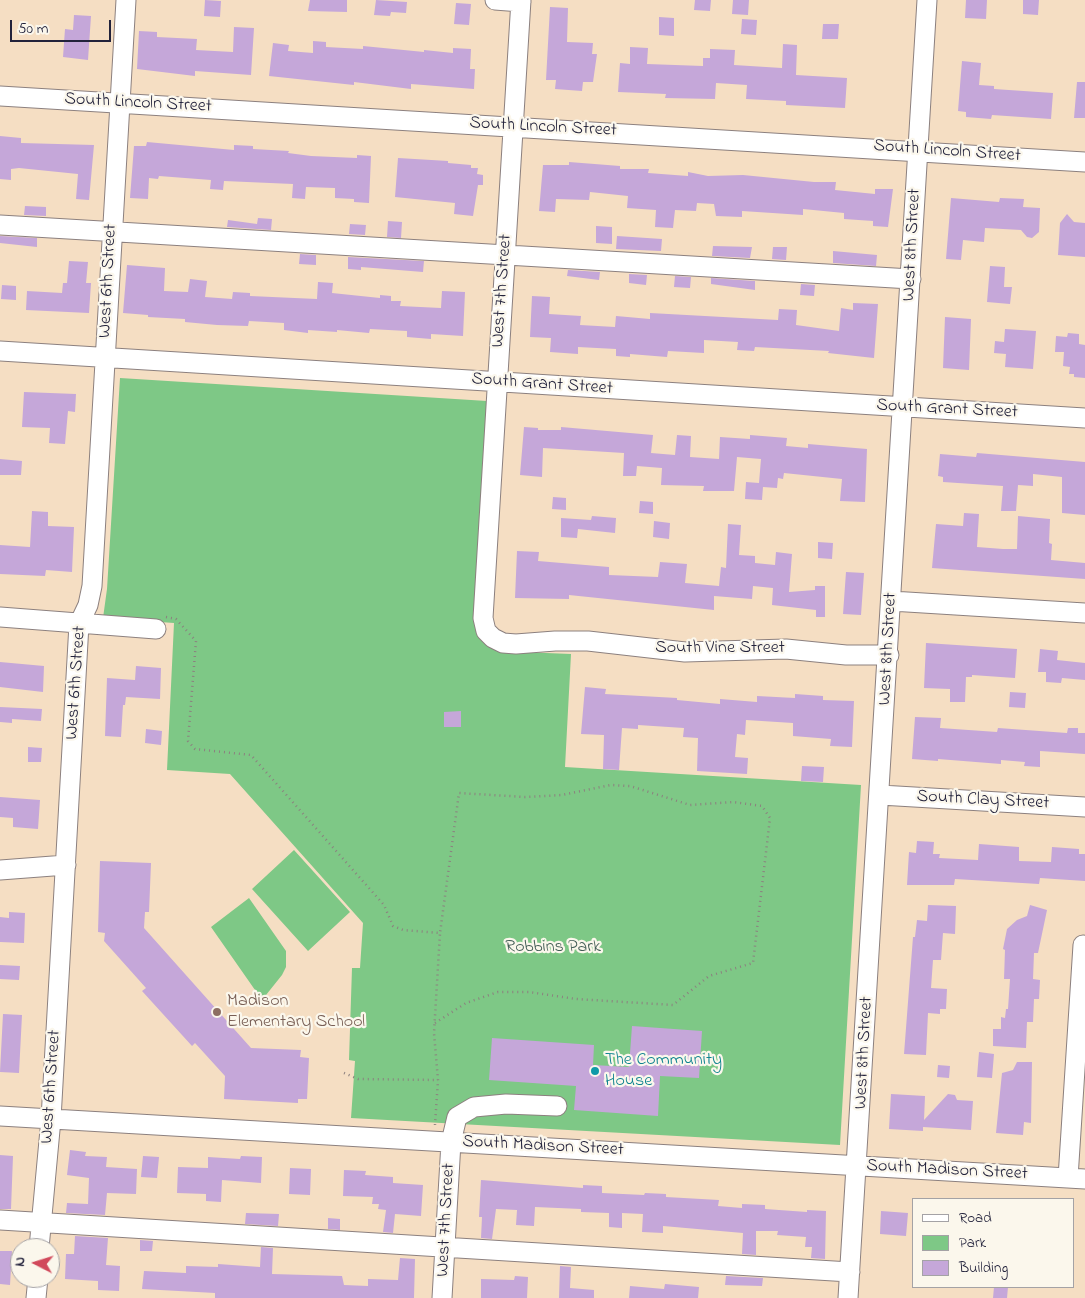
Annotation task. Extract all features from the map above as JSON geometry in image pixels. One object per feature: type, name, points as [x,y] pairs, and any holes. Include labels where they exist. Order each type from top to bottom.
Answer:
[{"type":"street","name":"West 6th Street","points":[[40,1238],[51,1119],[79,624],[88,605],[92,586],[126,0]]},
{"type":"street","points":[[495,0],[521,1]]},
{"type":"street","name":"West 8th Street","points":[[848,1298],[858,1166],[927,0]]},
{"type":"street","name":"West 7th Street","points":[[493,638],[486,631],[483,618],[521,1]]},
{"type":"street","name":"South Lincoln Street","points":[[0,96],[918,150],[1085,162]]},
{"type":"street","points":[[0,225],[911,279]]},
{"type":"street","name":"South Grant Street","points":[[0,351],[1085,418]]},
{"type":"street","points":[[892,601],[1085,613]]},
{"type":"street","points":[[0,617],[79,624],[157,623]]},
{"type":"street","name":"South Vine Street","points":[[493,638],[503,643],[516,644],[588,641],[685,652],[786,649],[846,655],[888,655]]},
{"type":"street","name":"South Clay Street","points":[[880,795],[1085,807]]},
{"type":"street","points":[[0,870],[66,865]]},
{"type":"street","points":[[1076,1179],[1082,945]]},
{"type":"street","name":"West 7th Street","points":[[442,1298],[452,1142],[457,1117],[474,1107],[506,1104],[557,1106]]},
{"type":"street","name":"South Madison Street","points":[[0,1116],[1076,1179]]},
{"type":"street","points":[[0,1220],[850,1272]]},
{"type":"path","points":[[157,623],[176,619],[196,641],[188,741],[195,749],[251,755],[384,905],[393,926],[403,930],[440,933]]},
{"type":"path","points":[[435,1023],[466,1003],[498,992],[530,992],[576,999],[673,1006],[709,976],[753,963],[770,818],[762,806],[733,802],[690,805],[630,786],[611,785],[562,795],[525,797],[459,793],[440,933],[435,1023],[438,1080],[436,1125]]},
{"type":"path","points":[[344,1073],[358,1079],[438,1080]]},
{"type":"green space","name":"Robbins Park","points":[[120,378],[487,401],[474,623],[480,638],[496,651],[571,654],[565,767],[861,785],[840,1145],[351,1118],[355,1061],[349,1060],[352,968],[360,968],[363,923],[230,774],[167,770],[174,623],[103,618],[107,589]]},
{"type":"green space","points":[[294,850],[350,912],[308,951],[252,889]]},
{"type":"green space","points":[[249,898],[286,951],[286,967],[262,1000],[211,927]]},
{"type":"building","points":[[205,0],[221,1],[220,17],[204,16]]},
{"type":"building","points":[[310,0],[347,0],[347,12],[308,11]]},
{"type":"building","points":[[376,0],[407,2],[406,13],[391,12],[390,16],[374,15]]},
{"type":"building","points":[[695,0],[711,0],[710,11],[694,10]]},
{"type":"building","points":[[733,0],[749,0],[748,15],[732,14]]},
{"type":"building","points":[[966,0],[987,0],[986,19],[965,18]]},
{"type":"building","points":[[1023,0],[1039,0],[1038,15],[1023,14]]},
{"type":"building","points":[[456,3],[471,4],[469,25],[454,24]]},
{"type":"building","points":[[550,7],[568,8],[567,42],[593,43],[592,54],[597,54],[593,82],[583,82],[582,91],[555,89],[556,80],[546,80]]},
{"type":"building","points":[[74,15],[91,16],[88,60],[63,57],[65,29],[73,30]]},
{"type":"building","points":[[659,17],[674,18],[674,36],[659,35]]},
{"type":"building","points":[[742,19],[757,20],[756,35],[741,34]]},
{"type":"building","points":[[823,24],[839,24],[838,39],[822,39]]},
{"type":"building","points":[[234,27],[254,28],[251,75],[195,71],[195,76],[137,69],[139,31],[157,32],[157,37],[197,39],[196,50],[233,52]]},
{"type":"building","points":[[313,41],[326,42],[326,47],[363,49],[363,46],[453,53],[453,48],[471,49],[470,69],[475,69],[474,89],[411,84],[411,89],[354,82],[354,85],[269,76],[273,43],[289,45],[288,51],[313,53]]},
{"type":"building","points":[[783,44],[797,45],[796,75],[847,78],[845,108],[786,105],[786,101],[746,99],[747,85],[716,83],[715,99],[665,98],[666,94],[618,92],[620,63],[630,64],[630,47],[648,48],[647,64],[703,66],[703,58],[710,58],[710,49],[735,50],[734,65],[782,68]]},
{"type":"building","points":[[962,61],[981,63],[979,85],[994,86],[994,89],[1053,93],[1051,119],[992,115],[991,119],[966,117],[966,112],[958,111]]},
{"type":"building","points":[[1077,82],[1085,82],[1085,118],[1074,118]]},
{"type":"building","points":[[0,136],[21,138],[21,143],[94,145],[89,200],[76,199],[78,174],[19,168],[11,169],[11,180],[0,179]]},
{"type":"building","points":[[147,142],[234,150],[234,145],[253,146],[253,149],[289,151],[288,153],[311,156],[357,158],[357,155],[371,156],[369,203],[354,202],[354,199],[335,198],[335,188],[306,187],[305,199],[292,198],[293,184],[224,181],[223,190],[210,189],[211,180],[159,176],[158,179],[149,178],[148,199],[130,198],[134,146],[146,146]]},
{"type":"building","points":[[398,158],[448,161],[448,163],[471,165],[471,168],[478,168],[477,174],[483,175],[483,185],[478,185],[473,216],[454,214],[455,203],[395,197]]},
{"type":"building","points":[[569,162],[620,166],[620,169],[649,169],[648,173],[688,176],[688,172],[708,176],[743,175],[814,182],[836,182],[835,190],[875,194],[875,189],[893,189],[888,227],[873,226],[873,221],[844,219],[844,213],[803,209],[803,215],[742,211],[742,217],[716,216],[714,204],[697,203],[696,211],[675,210],[673,228],[655,227],[656,210],[627,208],[628,196],[590,192],[589,200],[556,199],[555,212],[539,211],[543,165],[569,165]]},
{"type":"building","points":[[951,198],[999,202],[1000,198],[1024,199],[1023,207],[1040,208],[1039,232],[1032,238],[1027,237],[1021,230],[985,228],[984,242],[963,240],[961,260],[946,259]]},
{"type":"building","points":[[25,206],[46,207],[46,216],[24,215]]},
{"type":"building","points":[[1067,214],[1074,222],[1085,223],[1085,257],[1058,255],[1060,223]]},
{"type":"building","points":[[258,218],[272,219],[271,230],[227,227],[228,220],[257,224]]},
{"type":"building","points":[[388,221],[402,222],[401,238],[387,237]]},
{"type":"building","points":[[350,224],[366,225],[365,235],[349,234]]},
{"type":"building","points":[[596,226],[612,227],[612,244],[596,243]]},
{"type":"building","points":[[0,236],[37,238],[37,247],[0,243]]},
{"type":"building","points":[[617,236],[662,239],[661,251],[616,249]]},
{"type":"building","points":[[713,246],[752,247],[750,258],[712,256]]},
{"type":"building","points":[[773,247],[787,247],[786,260],[772,259]]},
{"type":"building","points":[[833,251],[877,255],[876,266],[833,263]]},
{"type":"building","points":[[300,254],[316,255],[316,265],[299,264]]},
{"type":"building","points":[[348,257],[424,261],[423,272],[361,267],[361,270],[348,269]]},
{"type":"building","points":[[69,261],[88,262],[86,283],[91,283],[89,313],[26,310],[27,291],[62,293],[63,283],[67,283]]},
{"type":"building","points":[[127,265],[165,268],[164,291],[188,292],[190,279],[207,281],[205,297],[232,299],[233,292],[250,293],[250,296],[317,299],[318,282],[333,283],[332,293],[380,298],[380,295],[391,296],[391,301],[401,301],[400,306],[441,308],[442,291],[465,292],[463,336],[431,334],[431,339],[407,337],[407,331],[370,329],[369,333],[308,330],[308,333],[284,330],[284,323],[249,321],[248,326],[217,325],[185,322],[185,319],[148,317],[148,315],[123,313]]},
{"type":"building","points":[[990,266],[1005,267],[1004,287],[1012,287],[1010,304],[987,302]]},
{"type":"building","points":[[568,270],[600,272],[599,280],[567,276]]},
{"type":"building","points":[[629,274],[647,275],[646,285],[629,283]]},
{"type":"building","points":[[675,276],[691,277],[690,288],[674,287]]},
{"type":"building","points":[[711,278],[755,281],[755,290],[711,284]]},
{"type":"building","points":[[801,284],[815,285],[814,296],[800,295]]},
{"type":"building","points":[[2,285],[16,286],[16,300],[1,299]]},
{"type":"building","points":[[532,296],[550,297],[549,314],[581,316],[580,325],[615,327],[616,316],[650,319],[650,313],[778,320],[779,309],[797,310],[796,325],[839,331],[841,308],[853,310],[853,303],[878,304],[874,358],[828,353],[829,351],[755,347],[754,351],[737,350],[738,342],[704,340],[704,353],[668,351],[667,357],[630,354],[630,357],[616,356],[616,349],[578,347],[578,354],[550,352],[551,338],[530,337]]},
{"type":"building","points":[[945,317],[971,319],[969,370],[943,368]]},
{"type":"building","points":[[1005,329],[1036,331],[1033,369],[1005,367],[1006,354],[994,353],[995,341],[1004,342]]},
{"type":"building","points":[[1068,333],[1079,334],[1079,344],[1085,345],[1085,378],[1074,377],[1074,374],[1069,374],[1070,367],[1063,366],[1064,352],[1055,352],[1056,336],[1067,337]]},
{"type":"building","points":[[24,392],[76,394],[75,412],[68,411],[65,444],[49,443],[50,428],[22,427]]},
{"type":"building","points":[[524,427],[538,428],[538,430],[561,430],[561,427],[653,435],[651,453],[675,455],[677,435],[691,436],[690,457],[719,459],[720,437],[750,439],[750,435],[787,438],[786,446],[808,448],[808,444],[867,449],[865,502],[840,501],[842,479],[784,473],[783,479],[778,478],[777,488],[763,487],[762,500],[745,499],[746,482],[759,483],[761,459],[737,457],[734,491],[703,491],[704,486],[661,485],[662,468],[637,466],[636,476],[623,476],[624,453],[543,448],[542,477],[520,475]]},
{"type":"building","points":[[977,453],[1085,462],[1085,515],[1062,513],[1062,477],[1033,474],[1033,486],[1018,485],[1016,511],[1001,511],[1003,486],[943,482],[943,477],[938,476],[940,454],[976,457]]},
{"type":"building","points":[[0,459],[22,461],[21,475],[0,475]]},
{"type":"building","points":[[553,497],[566,498],[566,510],[552,509]]},
{"type":"building","points":[[640,501],[653,502],[653,514],[639,513]]},
{"type":"building","points":[[32,511],[48,512],[48,526],[74,527],[72,572],[46,570],[45,576],[0,574],[0,545],[30,547]]},
{"type":"building","points":[[964,513],[979,514],[977,547],[1003,549],[1017,549],[1018,516],[1050,519],[1049,543],[1052,544],[1051,560],[1085,563],[1085,579],[932,568],[936,524],[963,526]]},
{"type":"building","points":[[592,516],[616,518],[615,533],[578,529],[577,538],[561,537],[561,518],[591,520]]},
{"type":"building","points":[[654,521],[670,523],[669,539],[653,537]]},
{"type":"building","points":[[728,524],[741,525],[739,555],[755,556],[755,563],[775,565],[776,552],[792,554],[789,592],[815,590],[815,586],[825,586],[825,617],[816,617],[816,610],[772,605],[773,588],[753,586],[752,599],[714,596],[714,610],[569,595],[569,599],[515,598],[517,551],[539,552],[538,561],[609,567],[609,575],[658,577],[660,562],[687,564],[685,583],[719,586],[721,567],[726,568]]},
{"type":"building","points":[[818,542],[833,543],[832,559],[818,558]]},
{"type":"building","points":[[846,572],[864,573],[861,615],[843,614]]},
{"type":"building","points":[[926,643],[1017,649],[1015,678],[972,675],[972,677],[966,677],[965,702],[950,702],[950,689],[924,688]]},
{"type":"building","points":[[1040,649],[1058,651],[1057,660],[1085,663],[1085,680],[1062,678],[1061,683],[1046,682],[1046,672],[1038,672]]},
{"type":"building","points":[[0,662],[44,666],[43,692],[0,687]]},
{"type":"building","points":[[136,666],[161,668],[160,699],[126,697],[125,705],[123,705],[121,737],[105,736],[107,678],[135,680]]},
{"type":"building","points":[[585,687],[606,689],[605,694],[677,698],[677,700],[720,704],[720,699],[757,702],[757,696],[795,698],[795,694],[823,696],[823,700],[854,701],[852,747],[830,746],[831,739],[793,736],[793,723],[746,720],[745,735],[737,734],[735,757],[748,758],[747,774],[697,771],[698,738],[683,737],[684,728],[638,725],[638,729],[622,728],[619,770],[603,769],[604,735],[581,734]]},
{"type":"building","points":[[1010,692],[1026,693],[1025,708],[1009,707]]},
{"type":"building","points":[[0,707],[42,709],[41,721],[12,719],[12,723],[0,722]]},
{"type":"building","points":[[461,711],[461,727],[444,727],[444,712]]},
{"type":"building","points":[[915,717],[941,718],[940,728],[997,732],[998,728],[1067,733],[1068,728],[1078,728],[1078,733],[1085,733],[1085,754],[1040,751],[1040,767],[1024,766],[1025,762],[1001,760],[1001,764],[912,759]]},
{"type":"building","points":[[146,729],[162,731],[161,745],[145,743]]},
{"type":"building","points":[[28,747],[42,748],[41,762],[28,762]]},
{"type":"building","points":[[802,766],[824,767],[823,782],[801,781]]},
{"type":"building","points":[[0,797],[40,800],[38,829],[13,827],[13,818],[0,817]]},
{"type":"building","points":[[917,841],[934,842],[933,854],[940,854],[939,858],[978,860],[979,844],[1019,847],[1019,861],[1051,862],[1052,847],[1079,849],[1079,854],[1085,854],[1085,881],[1040,878],[1039,884],[955,879],[954,885],[907,885],[909,852],[916,853]]},
{"type":"building","points":[[100,861],[151,863],[149,912],[145,912],[144,928],[251,1048],[301,1050],[300,1057],[309,1058],[307,1099],[298,1099],[298,1103],[224,1099],[225,1076],[195,1043],[192,1046],[142,991],[146,988],[104,941],[105,933],[98,932]]},
{"type":"building","points":[[928,905],[956,906],[955,934],[943,933],[941,960],[933,960],[931,988],[947,989],[946,1009],[940,1009],[940,1014],[928,1013],[926,1055],[904,1054],[913,937],[915,937],[917,920],[927,921]]},
{"type":"building","points":[[1030,905],[1047,910],[1038,953],[1034,953],[1033,979],[1040,980],[1039,999],[1034,999],[1033,1022],[1027,1022],[1026,1048],[993,1046],[993,1029],[1001,1029],[1001,1017],[1005,1018],[1006,1009],[1008,1009],[1010,979],[1004,979],[1005,950],[1003,949],[1007,929],[1017,920],[1027,916]]},
{"type":"building","points":[[9,912],[25,913],[24,943],[0,942],[0,917],[9,918]]},
{"type":"building","points":[[0,965],[20,966],[19,980],[0,979]]},
{"type":"building","points":[[3,1014],[22,1015],[19,1073],[0,1072]]},
{"type":"building","name":"The Community House","points":[[632,1026],[702,1031],[699,1078],[660,1076],[658,1116],[574,1110],[576,1086],[489,1080],[492,1038],[594,1045],[593,1065],[629,1067]]},
{"type":"building","points":[[979,1052],[994,1054],[992,1078],[977,1077]]},
{"type":"building","points":[[1017,1062],[1032,1062],[1031,1123],[1024,1122],[1023,1135],[996,1133],[1002,1073],[1013,1070]]},
{"type":"building","points":[[938,1065],[950,1066],[949,1078],[937,1077]]},
{"type":"building","points":[[891,1094],[925,1096],[924,1120],[948,1094],[955,1095],[957,1100],[973,1101],[971,1130],[923,1127],[923,1131],[889,1129]]},
{"type":"building","points":[[70,1150],[86,1152],[85,1156],[107,1157],[106,1167],[137,1169],[136,1194],[107,1193],[105,1215],[66,1213],[67,1203],[88,1204],[89,1178],[67,1175]]},
{"type":"building","points":[[0,1155],[13,1156],[11,1209],[0,1209]]},
{"type":"building","points":[[143,1156],[159,1157],[157,1178],[141,1177]]},
{"type":"building","points":[[241,1156],[262,1157],[261,1183],[222,1180],[221,1202],[206,1201],[206,1194],[177,1193],[178,1167],[208,1168],[208,1157],[240,1159]]},
{"type":"building","points":[[290,1168],[311,1169],[310,1195],[289,1194]]},
{"type":"building","points":[[344,1170],[366,1171],[365,1175],[393,1177],[393,1183],[423,1185],[421,1216],[395,1214],[393,1233],[383,1232],[386,1210],[378,1209],[379,1204],[372,1204],[373,1197],[343,1196]]},
{"type":"building","points":[[481,1180],[583,1188],[583,1185],[602,1186],[602,1193],[666,1194],[666,1197],[719,1200],[718,1206],[742,1208],[742,1204],[765,1205],[765,1209],[807,1212],[807,1210],[826,1211],[825,1259],[811,1258],[812,1247],[805,1247],[806,1237],[777,1235],[778,1231],[756,1231],[756,1255],[742,1254],[743,1233],[663,1226],[663,1233],[642,1232],[643,1214],[622,1213],[622,1228],[609,1227],[609,1213],[581,1212],[581,1209],[535,1207],[534,1226],[516,1225],[517,1210],[496,1209],[492,1239],[481,1238],[482,1217],[479,1217]]},
{"type":"building","points":[[881,1211],[908,1213],[906,1236],[880,1234]]},
{"type":"building","points":[[246,1213],[279,1214],[278,1226],[245,1224]]},
{"type":"building","points":[[328,1218],[340,1219],[340,1230],[328,1229]]},
{"type":"building","points":[[75,1236],[108,1238],[106,1265],[120,1266],[119,1291],[98,1290],[98,1281],[65,1279],[66,1254],[74,1254]]},
{"type":"building","points":[[140,1240],[153,1241],[152,1251],[140,1251]]},
{"type":"building","points":[[261,1247],[273,1248],[272,1274],[342,1276],[344,1285],[368,1286],[368,1279],[398,1280],[400,1258],[415,1259],[414,1298],[215,1298],[215,1293],[142,1289],[144,1271],[186,1273],[186,1266],[218,1267],[218,1264],[260,1267]]},
{"type":"building","points":[[0,1251],[10,1251],[10,1285],[0,1284]]},
{"type":"building","points":[[560,1266],[571,1267],[570,1288],[594,1290],[594,1298],[559,1298]]},
{"type":"building","points":[[515,1276],[528,1277],[527,1298],[481,1298],[481,1279],[514,1280]]},
{"type":"building","points":[[726,1276],[763,1278],[762,1286],[725,1285]]},
{"type":"building","points":[[665,1284],[699,1287],[698,1298],[629,1298],[630,1286],[664,1289]]},
{"type":"building","points":[[994,1288],[1008,1288],[1007,1298],[993,1298]]},
{"type":"place","name":"Madison Elementary School","points":[[217,1012]]},
{"type":"place","name":"The Community House","points":[[595,1071]]}]
